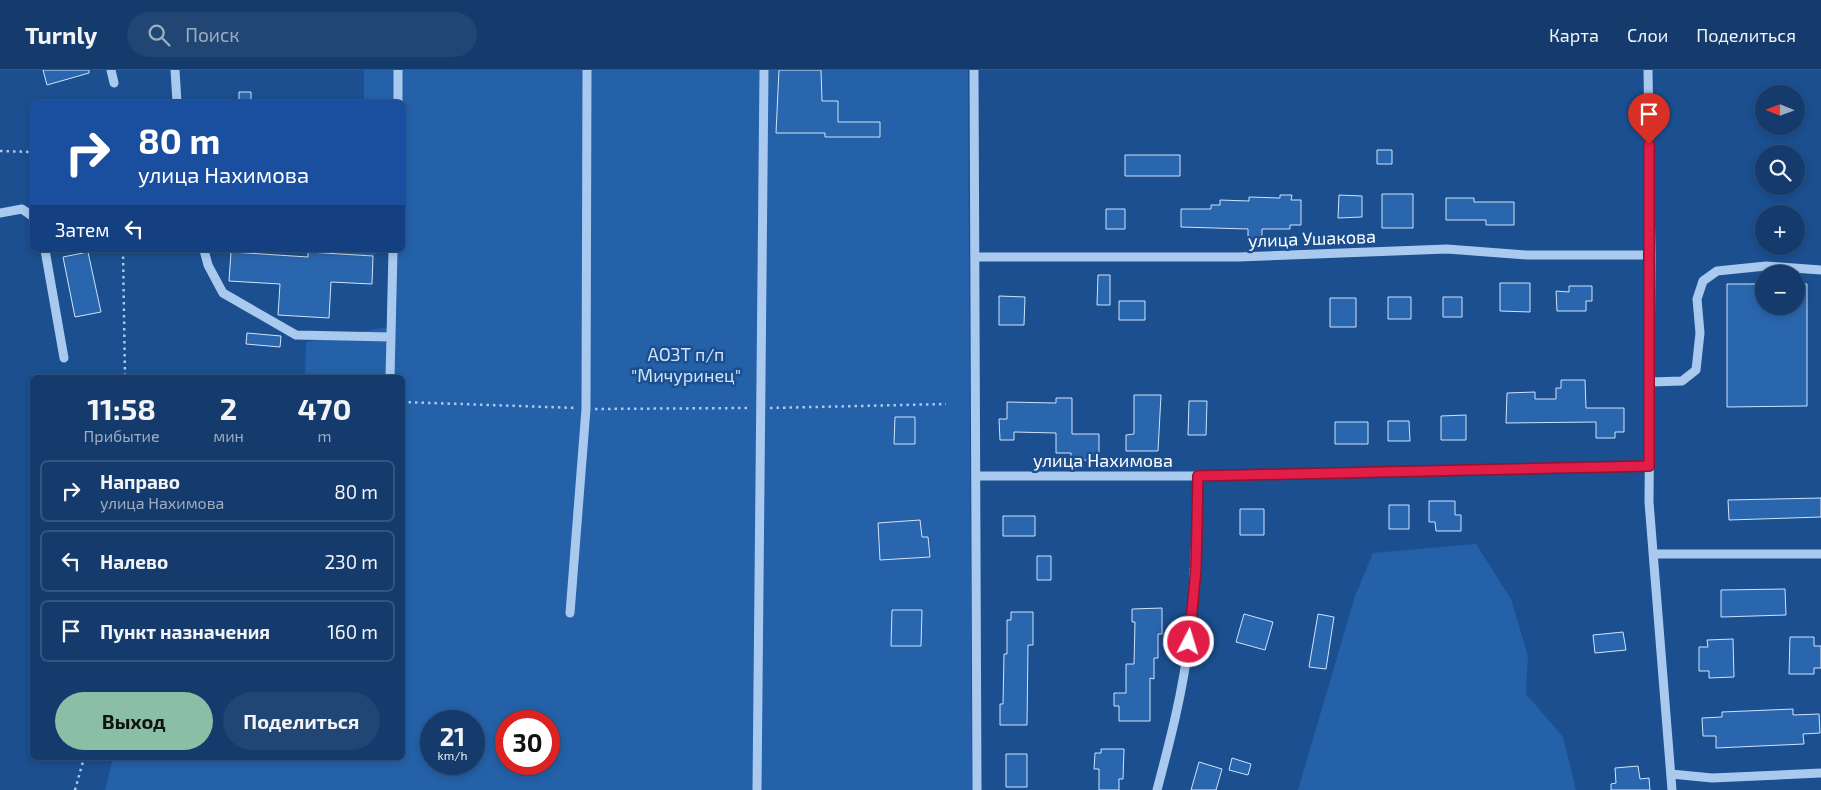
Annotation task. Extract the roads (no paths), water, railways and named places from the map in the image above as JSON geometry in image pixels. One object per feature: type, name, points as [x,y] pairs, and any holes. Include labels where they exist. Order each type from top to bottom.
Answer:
[{"type":"street","points":[[111,70],[114,83]]},
{"type":"street","points":[[175,70],[177,100]]},
{"type":"street","points":[[398,70],[398,100]]},
{"type":"street","points":[[570,613],[586,409],[587,70]]},
{"type":"street","points":[[757,790],[764,70]]},
{"type":"street","points":[[974,70],[977,790]]},
{"type":"street","points":[[1648,70],[1651,255],[1649,502],[1672,790]]},
{"type":"street","points":[[0,213],[22,209],[30,215]]},
{"type":"street","name":"улица Ушакова","points":[[975,258],[1238,257],[1447,250],[1527,255],[1651,255]]},
{"type":"street","points":[[45,252],[64,358]]},
{"type":"street","points":[[205,252],[208,265],[223,293],[296,335],[391,337]]},
{"type":"street","points":[[390,375],[393,252]]},
{"type":"street","points":[[1650,382],[1682,381],[1696,370],[1700,333],[1698,299],[1703,281],[1717,271],[1766,266],[1821,270]]},
{"type":"street","name":"улица Нахимова","points":[[977,476],[1198,476],[1649,466]]},
{"type":"street","points":[[1157,790],[1175,724],[1189,642],[1196,569],[1198,476]]},
{"type":"street","points":[[1653,554],[1821,554]]},
{"type":"street","points":[[1671,774],[1712,778],[1821,773]]},
{"type":"park label","name":"АОЗТ п/п \"Мичуринец\"","points":[[686,364]]}]
